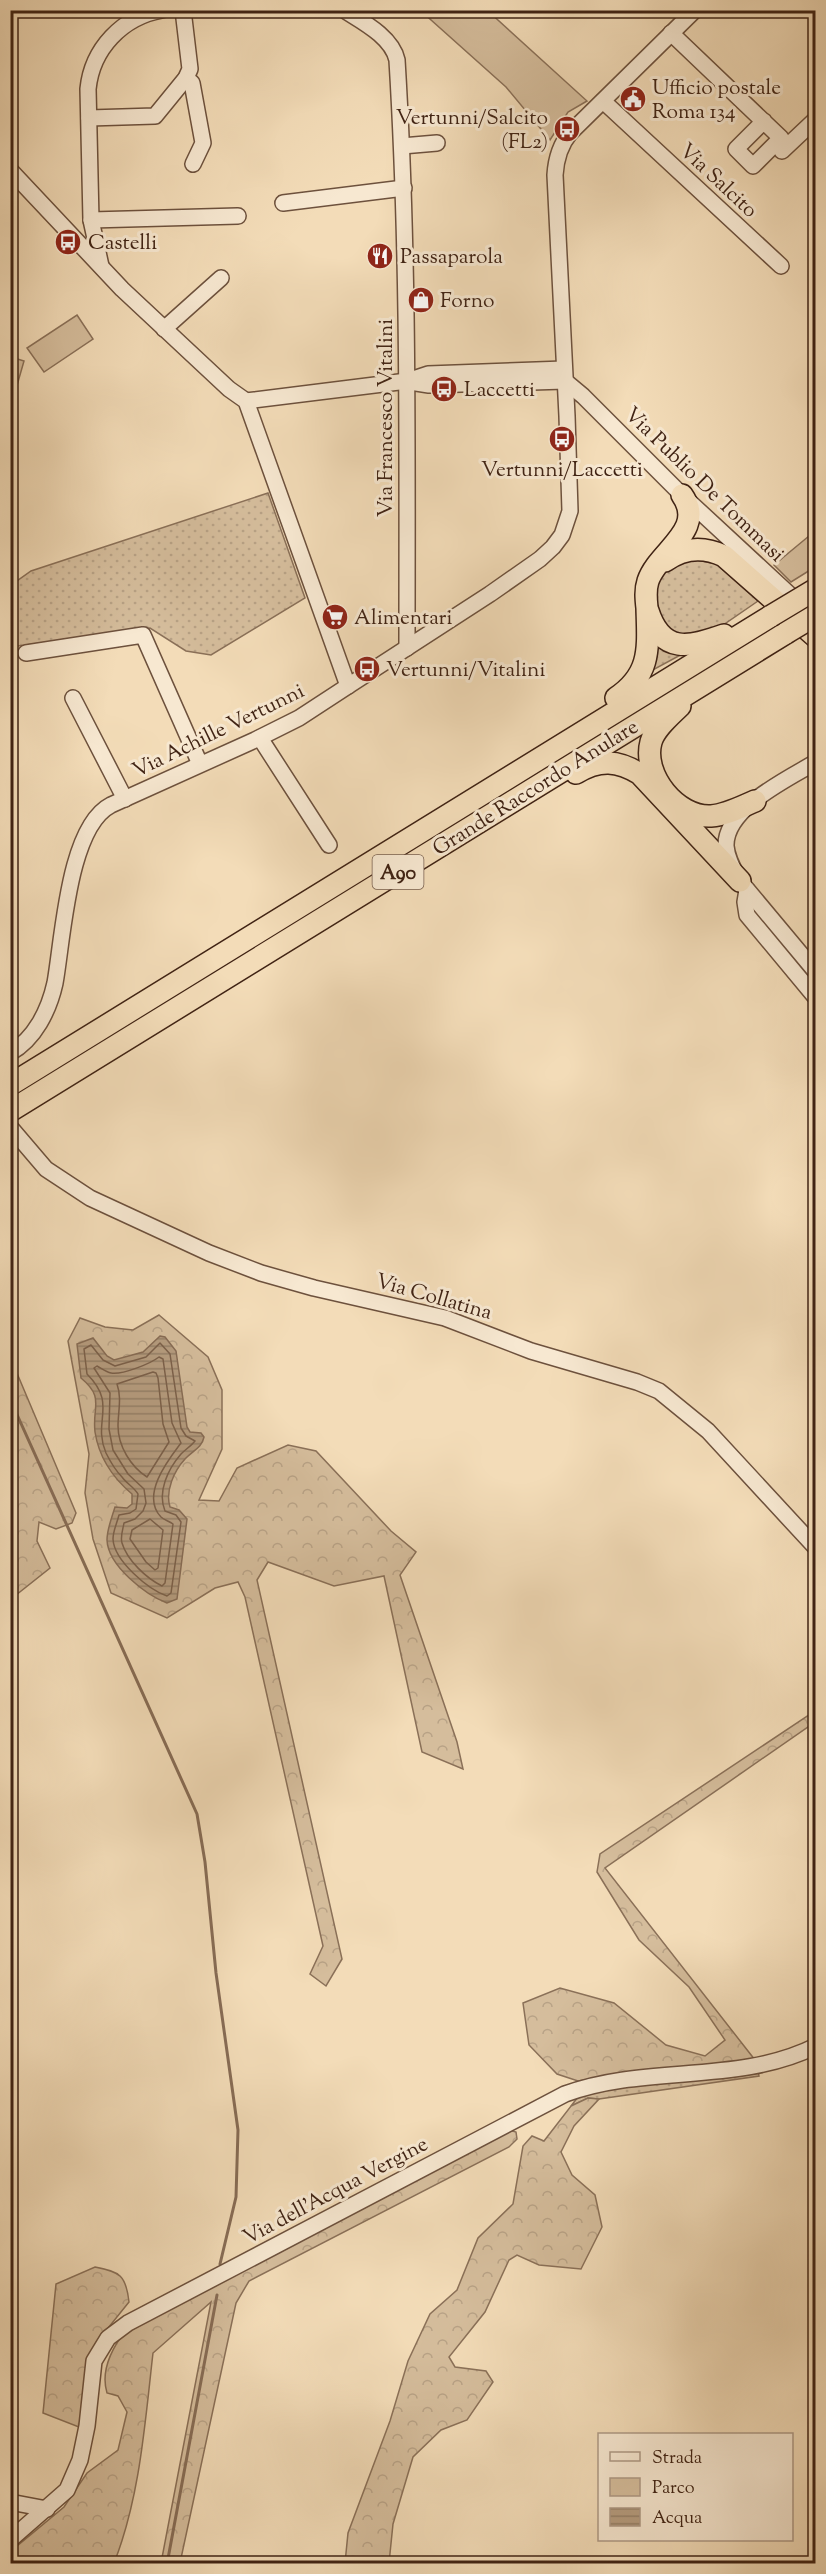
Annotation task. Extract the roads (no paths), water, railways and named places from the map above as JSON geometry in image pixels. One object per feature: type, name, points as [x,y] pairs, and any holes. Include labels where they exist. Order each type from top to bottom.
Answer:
[{"type":"highway","points":[[533,762],[636,682],[646,655],[647,583],[653,571],[687,527],[688,509],[682,495]]},
{"type":"highway","points":[[653,571],[670,557],[687,550],[703,549],[716,553],[735,565],[816,637]]},
{"type":"highway","name":"Grande Raccordo Anulare","points":[[10,1084],[816,589]]},
{"type":"highway","points":[[647,608],[654,626],[662,635],[671,642],[684,646],[699,644],[766,619]]},
{"type":"highway","name":"Grande Raccordo Anulare","points":[[10,1111],[491,813],[816,616]]},
{"type":"highway","points":[[725,670],[694,692],[656,732],[651,747],[651,763],[657,780],[664,790],[677,804],[690,812],[707,816],[720,814],[755,801]]},
{"type":"highway","points":[[491,813],[599,763],[619,764],[629,767],[652,784],[743,886]]},
{"type":"street","points":[[102,268],[91,220],[89,118],[91,71],[101,49],[116,33],[144,15],[162,10]]},
{"type":"street","points":[[89,118],[155,116],[186,78],[190,69],[183,10]]},
{"type":"street","name":"Via Francesco Vitalini","points":[[344,10],[385,40],[395,53],[404,188],[407,648]]},
{"type":"street","name":"Via Achille Vertunni","points":[[10,1053],[30,1037],[42,1018],[53,993],[72,880],[84,836],[98,813],[125,798],[260,738],[299,718],[540,559],[565,531],[570,502],[555,168],[560,149],[566,138],[694,10]]},
{"type":"street","points":[[671,33],[764,121]]},
{"type":"street","points":[[186,78],[192,83],[203,143],[193,164]]},
{"type":"street","name":"Via Salcito","points":[[603,101],[781,266]]},
{"type":"street","points":[[782,151],[816,120]]},
{"type":"street","points":[[402,146],[437,142]]},
{"type":"street","points":[[13,178],[164,329],[229,389],[246,401],[348,686]]},
{"type":"street","points":[[283,203],[404,188]]},
{"type":"street","points":[[91,220],[238,216]]},
{"type":"street","points":[[164,329],[220,278]]},
{"type":"street","points":[[246,401],[428,379],[564,375]]},
{"type":"street","name":"Via Publio De Tommasi","points":[[564,375],[682,495],[816,616]]},
{"type":"street","points":[[26,653],[143,635],[200,764]]},
{"type":"street","points":[[73,698],[125,798]]},
{"type":"street","points":[[260,738],[329,845]]},
{"type":"street","points":[[812,963],[743,886],[727,854],[726,842],[733,823],[755,801],[816,762]]},
{"type":"street","points":[[743,886],[747,915],[816,998]]},
{"type":"street","name":"Via Collatina","points":[[11,1128],[46,1169],[90,1198],[209,1253],[261,1273],[314,1288],[445,1318],[531,1351],[637,1382],[659,1391],[708,1431],[816,1548]]},
{"type":"street","name":"Via dell'Acqua Vergine","points":[[10,2540],[66,2490],[80,2460],[87,2426],[94,2361],[108,2338],[128,2323],[565,2094],[621,2080],[767,2064],[816,2046]]},
{"type":"street","points":[[10,2502],[47,2509]]},
{"type":"water","points":[[160,1336],[165,1337],[176,1351],[187,1427],[190,1432],[201,1433],[204,1437],[199,1447],[181,1464],[170,1488],[170,1507],[179,1510],[187,1519],[177,1599],[167,1603],[130,1578],[114,1560],[109,1550],[107,1536],[115,1507],[127,1508],[132,1504],[132,1494],[113,1474],[103,1459],[95,1432],[95,1397],[93,1391],[81,1378],[77,1344],[93,1338],[107,1356],[114,1360],[143,1352]]},
{"type":"waterway","points":[[10,1399],[197,1814],[238,2130],[236,2197],[220,2264]]},
{"type":"waterway","points":[[167,2564],[217,2295]]},
{"type":"place","name":"Ufficio postale Roma 134","points":[[633,99]]},
{"type":"place","name":"Vertunni/Salcito (FL2)","points":[[567,129]]},
{"type":"place","name":"Castelli","points":[[68,242]]},
{"type":"place","name":"Passaparola","points":[[380,256]]},
{"type":"place","name":"Forno","points":[[421,300]]},
{"type":"place","name":"Laccetti","points":[[444,389]]},
{"type":"place","name":"Vertunni/Laccetti","points":[[562,439]]},
{"type":"place","name":"Alimentari","points":[[335,617]]},
{"type":"place","name":"Vertunni/Vitalini","points":[[367,669]]}]
